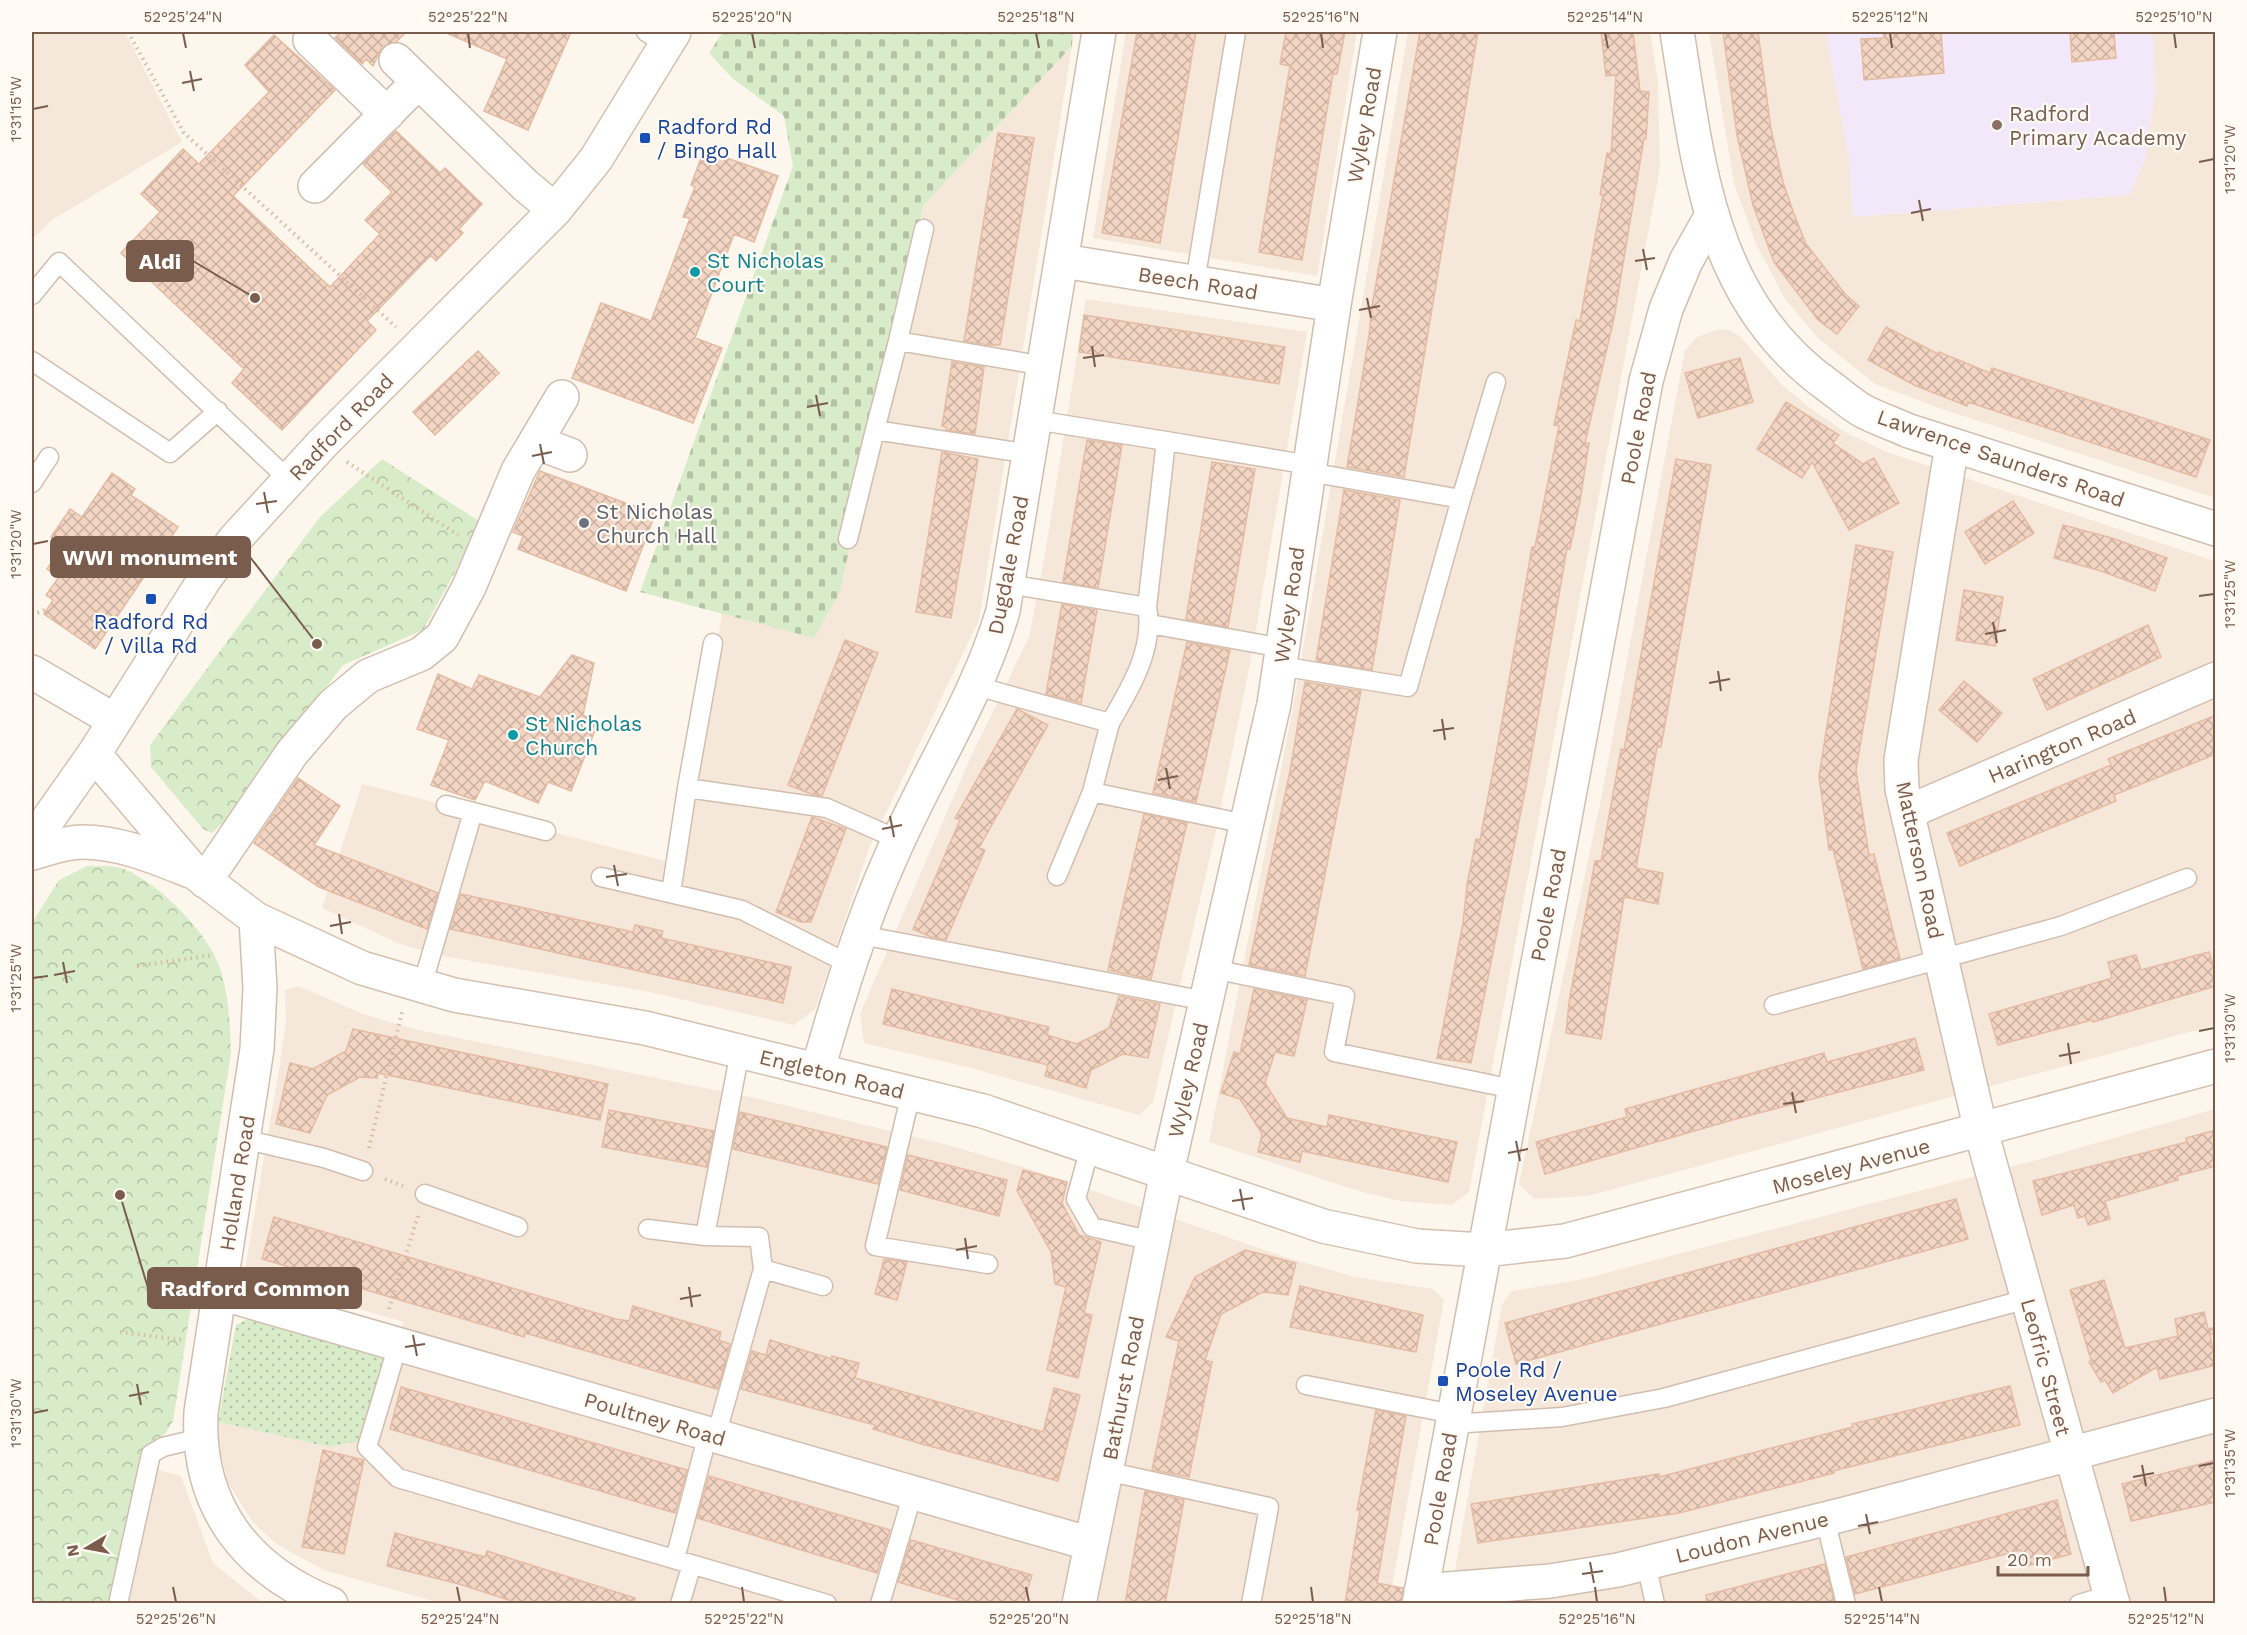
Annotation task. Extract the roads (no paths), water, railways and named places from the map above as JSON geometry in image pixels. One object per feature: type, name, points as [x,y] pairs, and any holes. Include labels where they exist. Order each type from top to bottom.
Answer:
[{"type":"street","name":"Dugdale Road","points":[[818,1070],[856,950],[899,840],[976,686],[994,642],[1007,584],[1030,454],[1099,32]]},
{"type":"street","name":"Wyley Road","points":[[1167,1172],[1246,824],[1281,657],[1334,304],[1380,32]]},
{"type":"street","name":"Lawrence Saunders Road","points":[[1677,32],[1711,217],[1736,281],[1771,332],[1805,370],[1862,411],[1952,445],[2216,529]]},
{"type":"street","name":"Radford Road","points":[[33,842],[94,754],[206,577],[236,539],[289,480],[555,210],[596,159],[662,36]]},
{"type":"street","points":[[310,40],[387,114]]},
{"type":"street","points":[[396,60],[555,210]]},
{"type":"street","points":[[315,186],[418,82]]},
{"type":"street","name":"Poole Road","points":[[1420,1598],[1646,381],[1666,309],[1686,261],[1711,217]]},
{"type":"street","name":"Beech Road","points":[[1063,261],[1334,304]]},
{"type":"street","points":[[200,877],[292,753],[333,705],[368,676],[421,654],[442,637],[469,587],[518,471],[562,397]]},
{"type":"street","points":[[536,442],[570,455]]},
{"type":"street","name":"Matterson Road","points":[[1952,445],[1901,760],[1902,789],[1981,1131]]},
{"type":"street","points":[[32,672],[114,720]]},
{"type":"street","name":"Harington Road","points":[[1908,812],[2216,679]]},
{"type":"street","name":"Engleton Road","points":[[94,754],[200,877],[256,919],[362,968],[454,995],[645,1028],[983,1111],[1323,1226],[1417,1246],[1483,1250]]},
{"type":"street","name":"Engleton Road","points":[[33,842],[81,842],[135,849],[200,877]]},
{"type":"street","name":"Holland Road","points":[[256,919],[260,988],[258,1039],[201,1412],[200,1438],[205,1474],[218,1505],[238,1538],[268,1570],[300,1591],[331,1604]]},
{"type":"street","name":"Moseley Avenue","points":[[1483,1250],[1565,1241],[2216,1066]]},
{"type":"street","name":"Leofric Street","points":[[1981,1131],[2111,1599]]},
{"type":"street","name":"Bathurst Road","points":[[1079,1604],[1167,1172]]},
{"type":"street","name":"Poultney Road","points":[[220,1293],[1091,1544]]},
{"type":"street","name":"Loudon Avenue","points":[[1420,1598],[1550,1581],[1646,1563],[1826,1519],[2216,1415]]},
{"type":"lane","points":[[1195,282],[1236,32]]},
{"type":"lane","points":[[848,538],[924,229]]},
{"type":"lane","points":[[32,295],[58,262],[289,480]]},
{"type":"lane","points":[[898,341],[1045,366]]},
{"type":"lane","points":[[32,361],[170,453],[218,411]]},
{"type":"lane","points":[[1007,584],[1148,616],[1281,657],[1408,687],[1496,382]]},
{"type":"lane","points":[[1035,420],[1166,441],[1461,499]]},
{"type":"lane","points":[[875,430],[1030,454]]},
{"type":"lane","points":[[1057,876],[1092,792],[1110,723],[1131,686],[1148,616],[1166,441]]},
{"type":"lane","points":[[32,483],[48,457]]},
{"type":"lane","points":[[671,893],[713,643]]},
{"type":"lane","points":[[976,686],[1110,723]]},
{"type":"lane","points":[[687,788],[827,808],[899,840]]},
{"type":"lane","points":[[1092,792],[1246,824]]},
{"type":"lane","points":[[446,805],[546,831]]},
{"type":"lane","points":[[415,984],[473,812]]},
{"type":"lane","points":[[601,877],[742,910],[856,950],[1206,1001]]},
{"type":"lane","points":[[1774,1005],[2061,926],[2187,879]]},
{"type":"lane","points":[[1213,969],[1345,996],[1334,1052],[1513,1089]]},
{"type":"lane","points":[[705,1236],[740,1051]]},
{"type":"lane","points":[[911,1093],[875,1246],[988,1264]]},
{"type":"lane","points":[[243,1139],[324,1158],[363,1171]]},
{"type":"lane","points":[[1090,1147],[1076,1199],[1092,1227],[1153,1241]]},
{"type":"lane","points":[[425,1194],[518,1227]]},
{"type":"lane","points":[[648,1229],[705,1236],[759,1237],[764,1269],[712,1435],[684,1561],[680,1604]]},
{"type":"lane","points":[[764,1269],[823,1286]]},
{"type":"lane","points":[[1306,1385],[1452,1419],[1562,1417],[1664,1398],[2027,1299]]},
{"type":"lane","points":[[389,1342],[367,1447],[398,1478],[827,1604]]},
{"type":"lane","points":[[118,1604],[151,1454],[163,1447],[200,1438]]},
{"type":"lane","points":[[1106,1471],[1269,1507],[1251,1604]]},
{"type":"lane","points":[[880,1604],[913,1493]]},
{"type":"lane","points":[[1826,1519],[1846,1604]]},
{"type":"lane","points":[[1646,1563],[1655,1604]]},
{"type":"lane","points":[[2079,1604],[2111,1599]]},
{"type":"place","name":"Radford Primary Academy","points":[[1997,125]]},
{"type":"place","name":"Radford Rd / Bingo Hall","points":[[645,138]]},
{"type":"place","name":"St Nicholas Court","points":[[695,272]]},
{"type":"place","name":"Aldi","points":[[255,298]]},
{"type":"place","name":"St Nicholas Church Hall","points":[[584,523]]},
{"type":"place","name":"Radford Rd / Villa Rd","points":[[151,599]]},
{"type":"place","name":"WWI monument","points":[[317,644]]},
{"type":"place","name":"St Nicholas Church","points":[[513,735]]},
{"type":"place","name":"Radford Common","points":[[120,1195]]},
{"type":"place","name":"Poole Rd / Moseley Avenue","points":[[1443,1381]]}]
